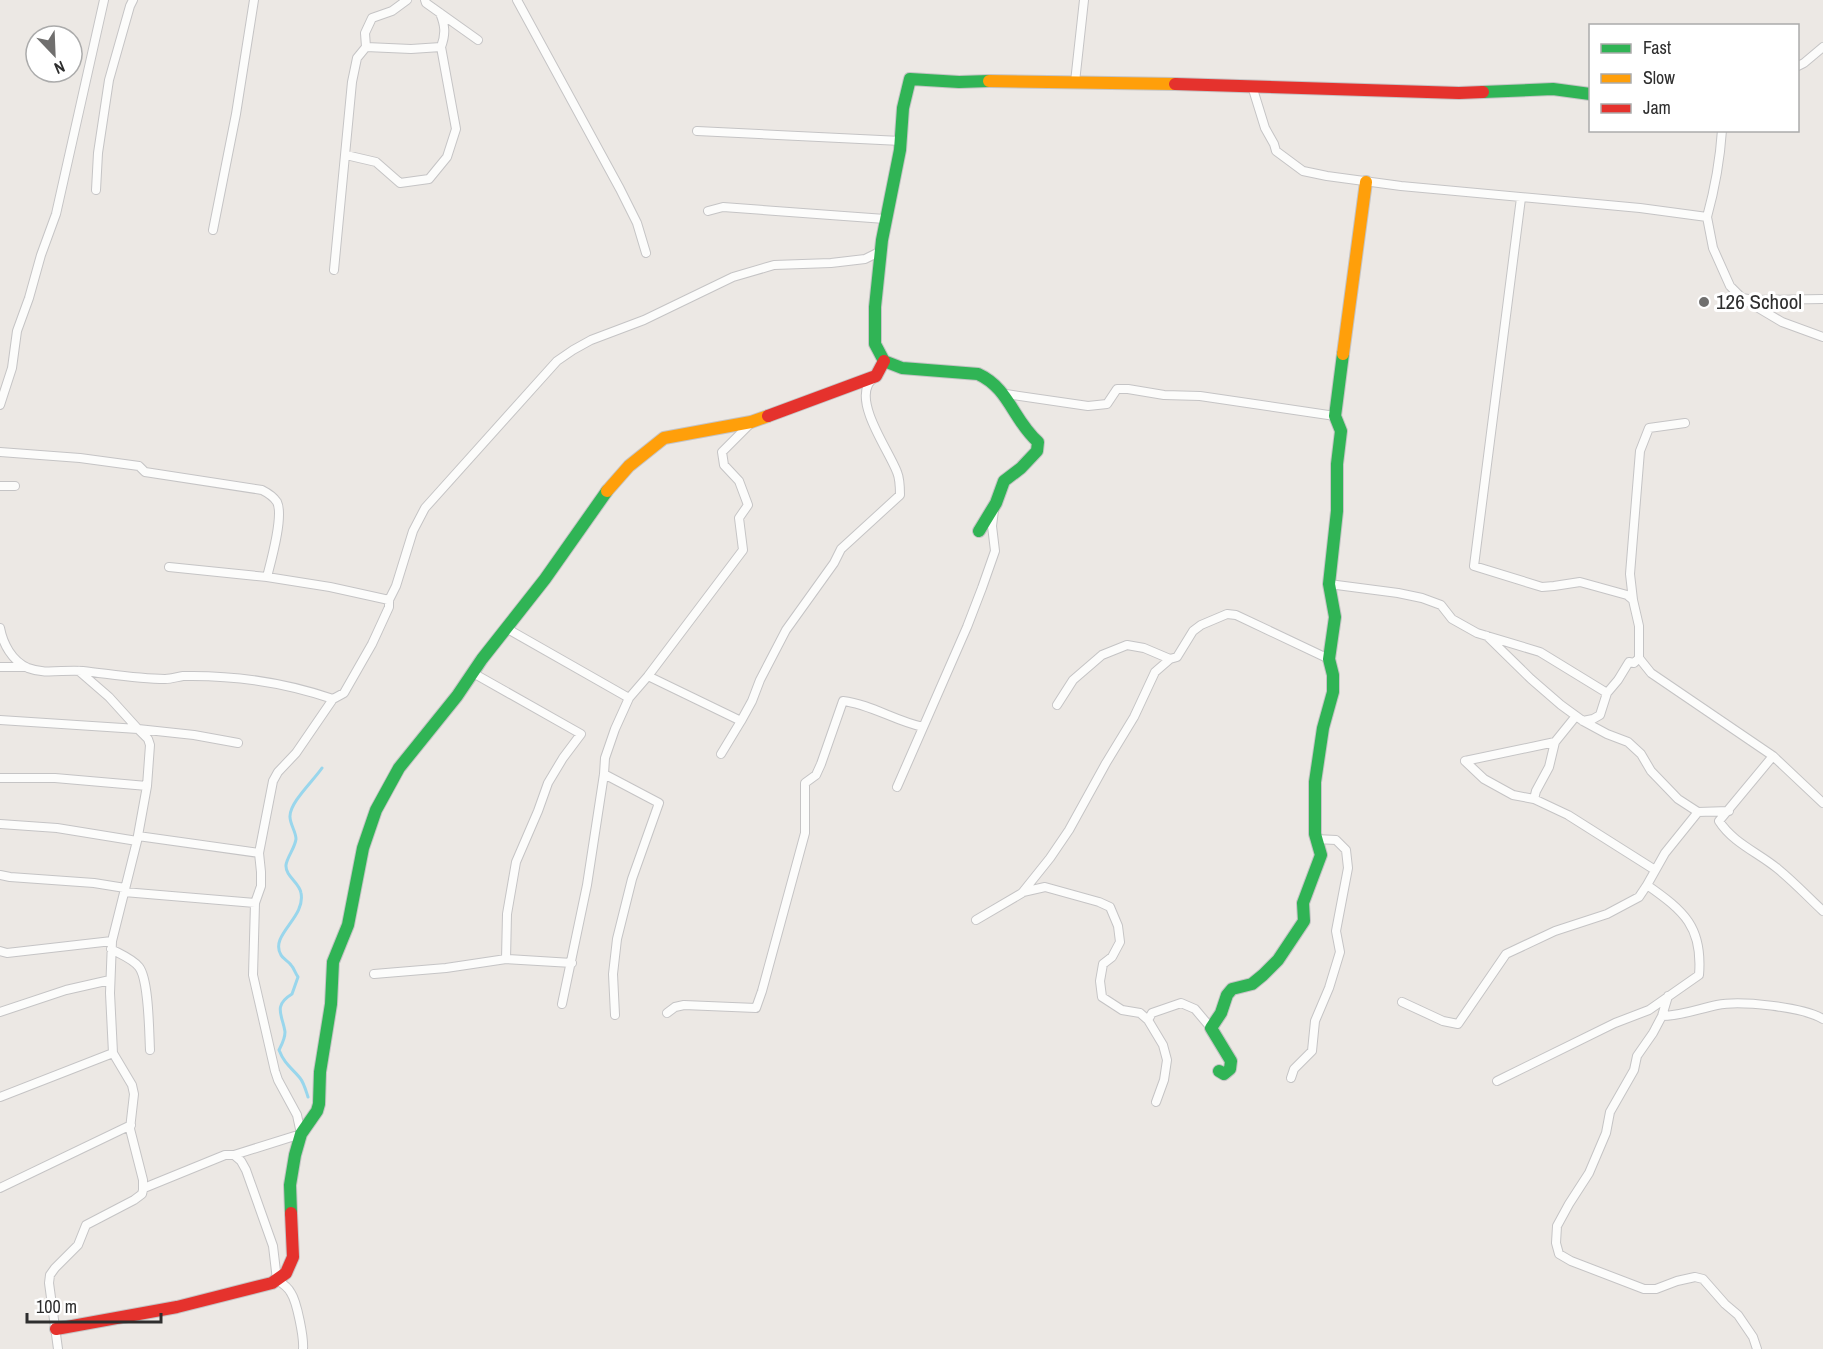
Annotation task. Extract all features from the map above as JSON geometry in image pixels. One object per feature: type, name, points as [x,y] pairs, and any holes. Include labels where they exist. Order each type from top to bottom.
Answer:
[{"type":"street","points":[[0,405],[12,368],[17,331],[56,214],[104,0]]},
{"type":"street","points":[[96,190],[98,153],[109,80],[130,6],[134,0]]},
{"type":"street","points":[[213,230],[236,114],[254,0]]},
{"type":"street","points":[[334,270],[357,58],[366,47],[365,33],[372,18],[392,11],[407,0]]},
{"type":"street","points":[[425,0],[478,40]]},
{"type":"street","points":[[518,0],[612,172],[637,223],[646,253]]},
{"type":"street","points":[[1075,82],[1084,0]]},
{"type":"street","points":[[346,155],[376,162],[400,183],[429,179],[447,157],[456,129],[441,47],[445,26],[440,13]]},
{"type":"street","points":[[366,47],[411,50],[441,47]]},
{"type":"street","points":[[1799,65],[1823,47]]},
{"type":"street","points":[[897,787],[967,627],[995,551],[992,526],[996,503],[1004,481],[1021,468],[1037,451],[1038,442],[1022,426],[1006,394],[988,378],[978,374],[902,368],[884,361],[875,344],[875,307],[885,219],[900,150],[903,108],[910,79],[1460,93],[1553,89],[1589,94]]},
{"type":"street","points":[[1252,86],[1265,128],[1276,151],[1303,171],[1366,182],[1640,208],[1707,217]]},
{"type":"street","points":[[697,131],[901,141]]},
{"type":"street","points":[[1722,132],[1720,158],[1707,217],[1713,248],[1730,286],[1742,298],[1782,322],[1823,337]]},
{"type":"street","points":[[1211,1028],[1232,989],[1251,984],[1263,975],[1278,960],[1304,921],[1303,903],[1321,855],[1315,834],[1315,782],[1323,728],[1333,692],[1334,675],[1329,659],[1335,617],[1329,584],[1337,511],[1337,464],[1341,431],[1335,416],[1366,182]]},
{"type":"street","points":[[1521,198],[1474,566],[1542,586],[1580,582],[1627,595],[1633,600]]},
{"type":"street","points":[[708,211],[723,207],[885,219]]},
{"type":"street","points":[[301,1134],[297,1115],[275,1071],[253,975],[255,903],[261,886],[259,853],[273,781],[278,772],[296,753],[333,699],[344,693],[372,644],[389,607],[389,600],[396,586],[413,531],[425,508],[557,361],[573,350],[591,340],[644,320],[733,277],[774,265],[865,259],[881,251]]},
{"type":"street","points":[[1742,298],[1754,300],[1823,299]]},
{"type":"street","points":[[721,754],[752,701],[760,680],[786,630],[834,563],[841,549],[900,495],[899,475],[873,425],[867,408],[867,386],[876,376],[884,361]]},
{"type":"street","points":[[56,1329],[177,1307],[272,1283],[286,1273],[293,1257],[291,1185],[295,1155],[301,1134],[317,1111],[320,1072],[331,1004],[333,962],[348,925],[363,848],[376,810],[399,768],[457,696],[545,579],[600,499],[629,466],[643,454],[664,438],[751,422],[876,376]]},
{"type":"street","points":[[1006,394],[1088,406],[1107,404],[1117,389],[1128,389],[1164,395],[1200,396],[1335,416]]},
{"type":"street","points":[[562,1004],[587,885],[605,758],[629,698],[743,550],[739,518],[748,505],[739,481],[724,465],[723,452],[751,422]]},
{"type":"street","points":[[1685,423],[1649,428],[1640,451],[1630,574],[1639,626],[1639,658],[1650,673],[1773,756],[1823,803]]},
{"type":"street","points":[[0,452],[80,458],[139,466],[145,472],[262,490],[272,496],[278,504],[278,525],[267,577]]},
{"type":"street","points":[[0,486],[15,486]]},
{"type":"street","points":[[979,531],[996,503]]},
{"type":"street","points":[[169,567],[267,577],[330,587],[389,600]]},
{"type":"street","points":[[1329,584],[1398,593],[1441,605],[1452,619],[1477,633],[1540,652],[1607,693]]},
{"type":"street","points":[[1022,892],[1069,830],[1134,717],[1155,672],[1170,659],[1177,657],[1193,631],[1227,614],[1236,615],[1329,659]]},
{"type":"street","points":[[0,628],[2,639],[9,653],[26,667]]},
{"type":"street","points":[[506,628],[629,698]]},
{"type":"street","points":[[1486,636],[1561,705],[1607,734],[1628,742],[1641,754],[1651,771],[1678,799],[1698,812],[1729,811]]},
{"type":"street","points":[[1057,705],[1073,680],[1102,655],[1127,645],[1144,648],[1170,659]]},
{"type":"street","points":[[1639,658],[1634,663],[1629,662],[1623,669],[1618,680],[1607,693],[1600,715],[1593,719],[1580,718],[1555,742],[1465,762],[1484,779],[1513,795],[1534,799],[1568,815],[1655,870]]},
{"type":"street","points":[[0,668],[26,667],[46,672],[79,670],[167,679],[182,676],[261,681],[333,699]]},
{"type":"street","points":[[58,1349],[49,1283],[50,1275],[78,1245],[86,1225],[138,1198],[144,1188],[130,1129],[134,1094],[132,1085],[113,1053],[110,980],[111,945],[138,838],[147,786],[150,745],[109,697],[79,670]]},
{"type":"street","points":[[473,673],[581,734],[562,758],[548,783],[516,862],[507,914],[506,959]]},
{"type":"street","points":[[648,676],[741,721]]},
{"type":"street","points":[[667,1012],[675,1006],[684,1005],[756,1008],[805,833],[805,783],[816,775],[843,701],[854,702],[905,723],[923,727]]},
{"type":"street","points":[[0,720],[138,729],[194,735],[238,743]]},
{"type":"street","points":[[1534,799],[1549,767],[1555,742]]},
{"type":"street","points":[[1773,756],[1719,821],[1738,841],[1777,868],[1823,911]]},
{"type":"street","points":[[604,774],[659,803],[632,879],[617,939],[613,974],[615,1015]]},
{"type":"street","points":[[0,778],[55,778],[147,786]]},
{"type":"street","points":[[1402,1002],[1443,1022],[1458,1024],[1506,954],[1555,931],[1607,914],[1639,897],[1665,853],[1698,812]]},
{"type":"street","points":[[0,824],[57,828],[259,853]]},
{"type":"street","points":[[1291,1078],[1294,1070],[1312,1050],[1315,1021],[1329,988],[1340,952],[1336,931],[1348,868],[1346,850],[1336,840],[1316,839]]},
{"type":"street","points":[[0,875],[94,882],[124,890],[255,903]]},
{"type":"street","points":[[1497,1081],[1615,1023],[1649,1010],[1699,975],[1697,937],[1690,921],[1671,902],[1647,885]]},
{"type":"street","points":[[976,920],[1022,892],[1045,887],[1110,907],[1118,926],[1120,942],[1112,957],[1103,964],[1100,981],[1102,997],[1122,1010],[1140,1013],[1148,1020],[1163,1045],[1167,1060],[1164,1080],[1156,1102]]},
{"type":"street","points":[[0,952],[111,945],[140,968],[145,980],[150,1050]]},
{"type":"street","points":[[374,974],[446,968],[506,959],[572,963]]},
{"type":"street","points":[[0,1011],[66,990],[110,980]]},
{"type":"street","points":[[1668,996],[1662,1016],[1638,1056],[1634,1070],[1610,1112],[1606,1133],[1589,1173],[1557,1226],[1556,1243],[1559,1254],[1571,1261],[1644,1289],[1656,1289],[1695,1277],[1703,1279],[1738,1315],[1753,1337],[1757,1349]]},
{"type":"street","points":[[1148,1020],[1152,1013],[1181,1003],[1195,1009],[1211,1028],[1231,1061],[1230,1069],[1224,1074],[1219,1071]]},
{"type":"street","points":[[1662,1016],[1672,1016],[1719,1004],[1768,1005],[1823,1019]]},
{"type":"street","points":[[0,1097],[113,1053]]},
{"type":"street","points":[[0,1188],[131,1125]]},
{"type":"street","points":[[144,1188],[225,1155],[234,1155],[301,1134]]},
{"type":"street","points":[[234,1155],[246,1170],[273,1246],[277,1280],[292,1294],[304,1339],[303,1349]]},
{"type":"waterway","points":[[308,1097],[301,1080],[286,1063],[279,1050],[285,1032],[280,1007],[292,994],[298,977],[292,966],[282,956],[279,948],[283,933],[294,918],[301,902],[300,889],[286,869],[296,839],[290,820],[291,811],[293,805],[322,768]]},
{"type":"traffic: fast","points":[[979,531],[996,503],[1004,481],[1021,468],[1037,451],[1038,442],[1022,424],[997,387],[978,374],[902,368],[884,361],[875,344],[875,307],[882,240],[900,150],[903,108],[910,79],[989,81]]},
{"type":"traffic: fast","points":[[1483,92],[1553,89],[1589,94]]},
{"type":"traffic: fast","points":[[1219,1071],[1224,1074],[1230,1069],[1231,1061],[1211,1028],[1232,989],[1252,984],[1263,975],[1278,960],[1304,921],[1303,903],[1321,855],[1315,834],[1315,782],[1323,728],[1333,692],[1333,675],[1329,659],[1335,617],[1329,584],[1337,511],[1337,464],[1341,431],[1335,416],[1343,354]]},
{"type":"traffic: fast","points":[[291,1213],[290,1185],[295,1155],[301,1134],[317,1111],[319,1104],[320,1072],[331,1004],[333,962],[348,925],[363,848],[376,810],[399,768],[457,696],[482,659],[545,579],[607,491]]},
{"type":"traffic: slow","points":[[989,81],[1175,84]]},
{"type":"traffic: slow","points":[[1343,354],[1366,182]]},
{"type":"traffic: slow","points":[[607,491],[629,466],[664,438],[751,422],[768,416]]},
{"type":"traffic: jam","points":[[1175,84],[1483,92]]},
{"type":"traffic: jam","points":[[768,416],[876,376],[884,361]]},
{"type":"traffic: jam","points":[[56,1329],[177,1307],[272,1283],[286,1273],[293,1257],[291,1213]]},
{"type":"place","name":"126 School","points":[[1704,302]]}]
